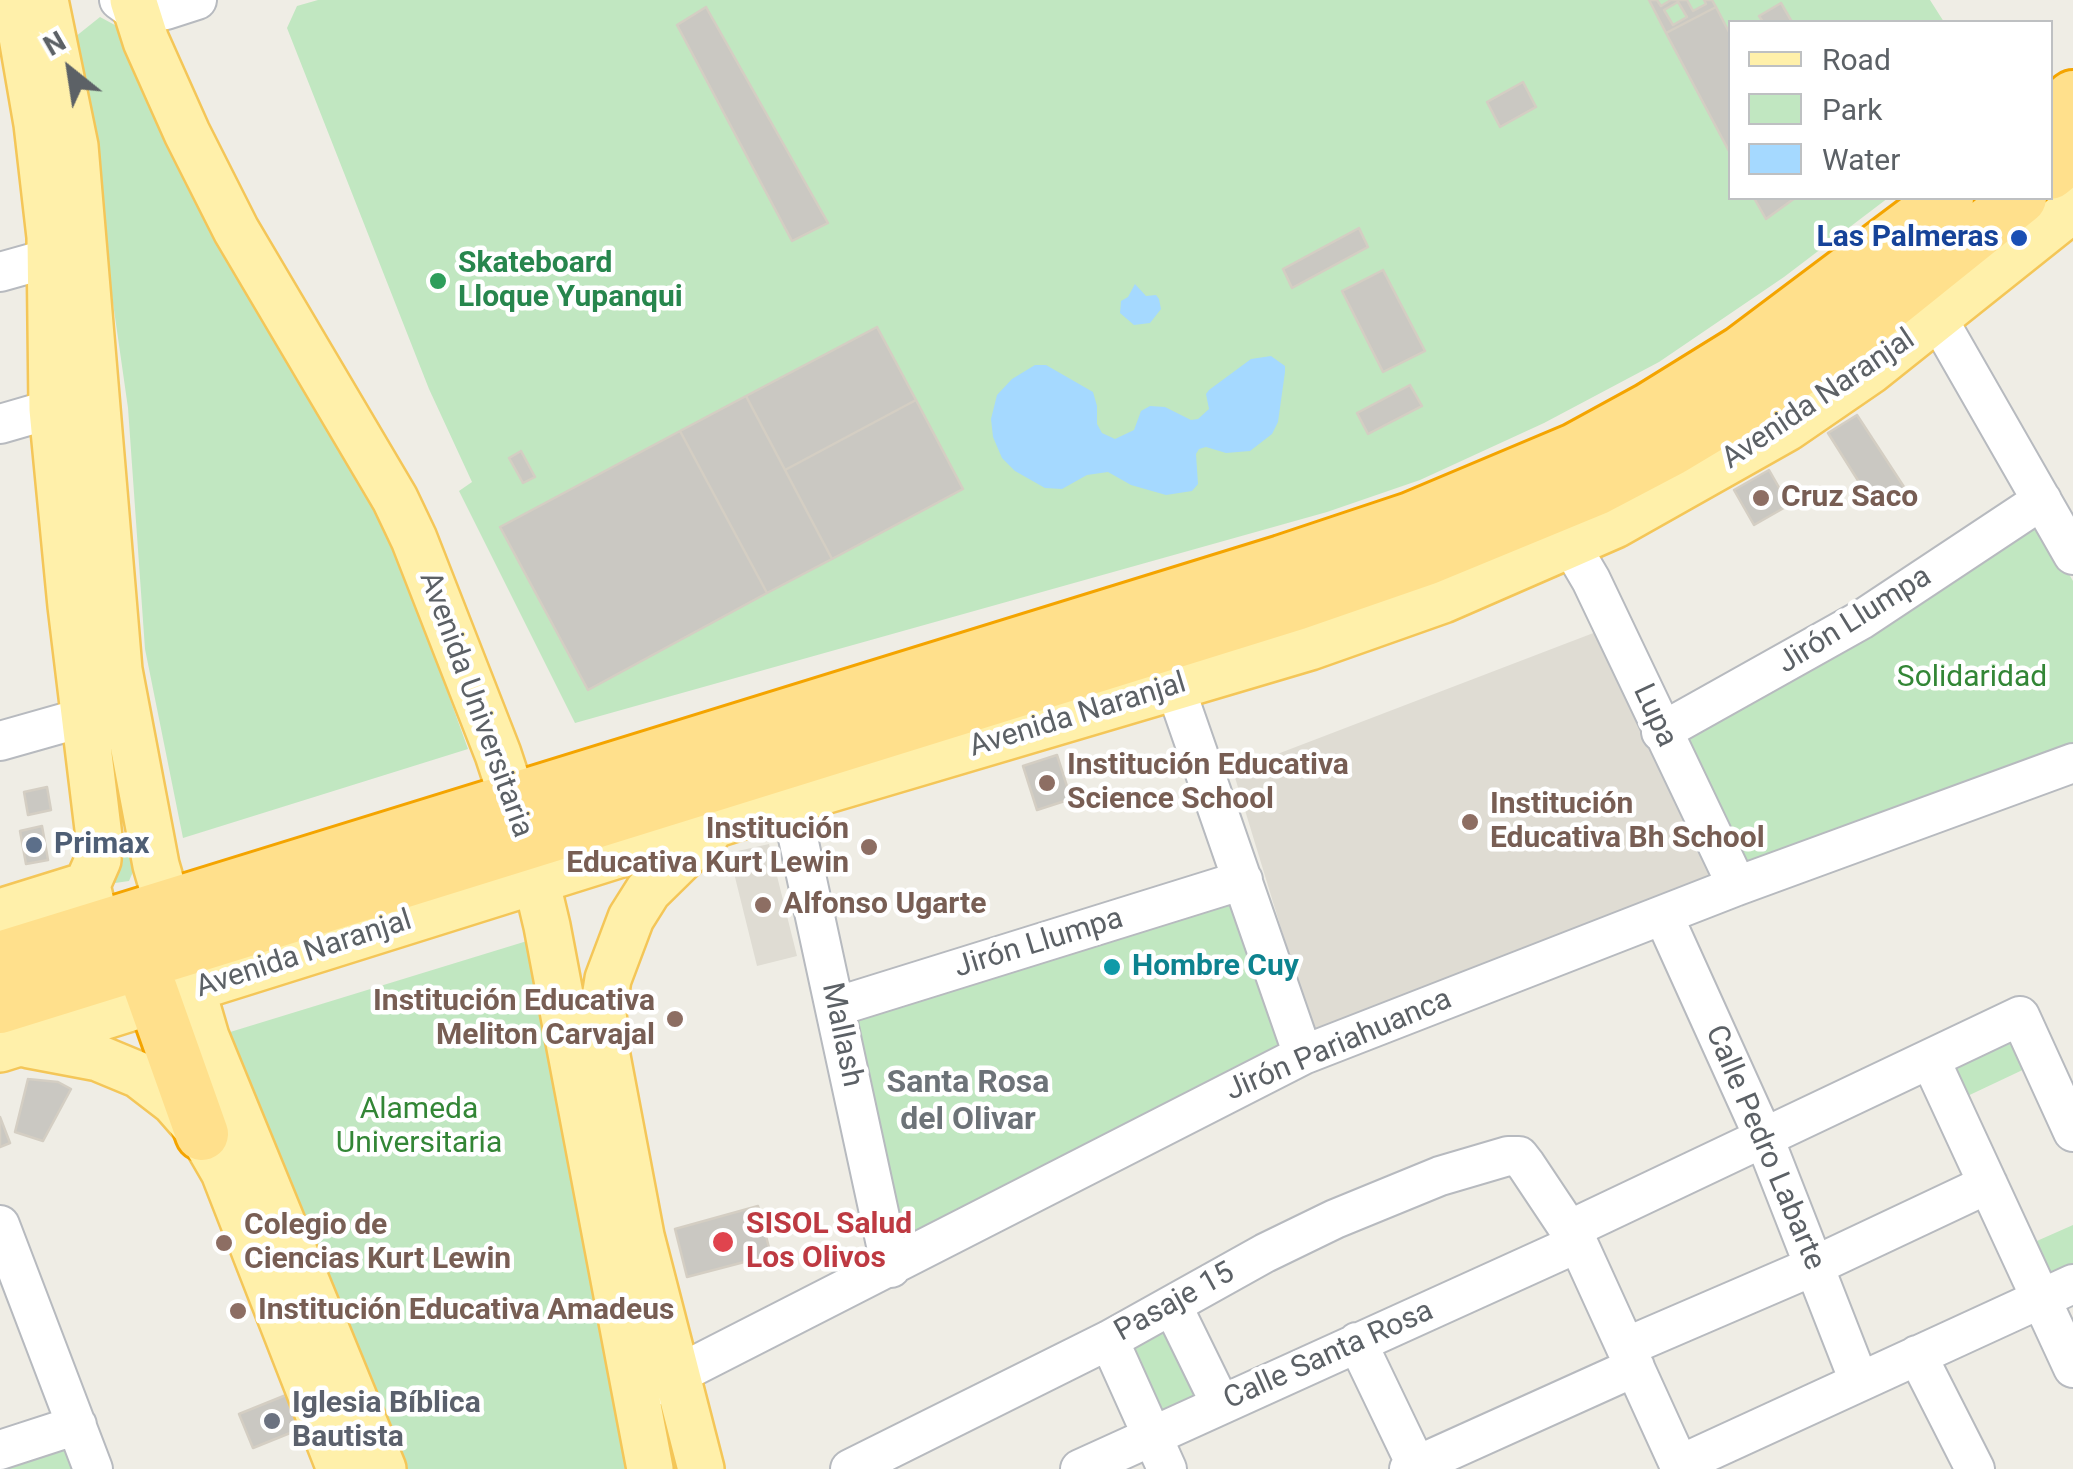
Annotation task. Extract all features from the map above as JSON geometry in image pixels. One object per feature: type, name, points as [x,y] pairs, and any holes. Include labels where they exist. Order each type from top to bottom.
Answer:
[{"type":"highway","points":[[2053,114],[2073,97]]},
{"type":"highway","points":[[2053,170],[2073,154]]},
{"type":"highway","name":"Avenida Naranjal","points":[[6,1033],[167,963],[526,841],[1282,562],[1411,519],[1575,450],[1742,352],[1944,200]]},
{"type":"highway","name":"Avenida Naranjal","points":[[526,841],[1258,616],[1426,560],[1596,489],[1767,392],[1847,337],[1927,300],[2018,200]]},
{"type":"highway","name":"Avenida Naranjal","points":[[3,934],[92,907],[167,963]]},
{"type":"highway","points":[[167,963],[202,1134]]},
{"type":"main road","points":[[16,0],[67,253],[119,670],[105,711],[92,907]]},
{"type":"main road","points":[[45,0],[75,146],[52,409],[105,711],[167,963],[206,1037],[383,1469]]},
{"type":"main road","name":"Avenida Universitaria","points":[[130,4],[187,133],[236,230],[402,513],[526,841],[650,1469]]},
{"type":"main road","name":"Avenida Naranjal","points":[[167,963],[526,841],[716,824],[1310,647],[1443,600],[1571,546],[1787,428],[1870,372],[1927,300],[2073,209]]},
{"type":"main road","points":[[701,1469],[641,1236],[606,1051],[604,1011],[612,964],[631,918],[648,891],[716,824]]},
{"type":"main road","points":[[6,1033],[98,1058],[139,1075],[174,1102],[202,1134],[224,1172],[340,1469]]},
{"type":"street","points":[[130,4],[166,10],[197,0]]},
{"type":"street","points":[[0,272],[67,253]]},
{"type":"street","points":[[1927,300],[2073,556]]},
{"type":"street","points":[[0,424],[52,409]]},
{"type":"street","name":"Jirón Llumpa","points":[[1662,732],[1861,620],[2042,500]]},
{"type":"street","name":"Lupa","points":[[1571,546],[1591,580],[1736,886]]},
{"type":"street","points":[[1176,687],[1303,1055]]},
{"type":"street","points":[[0,741],[105,711]]},
{"type":"street","name":"Jirón Pariahuanca","points":[[635,1397],[1303,1055],[1736,886],[2070,772]]},
{"type":"street","name":"Mallash","points":[[790,801],[891,1268]]},
{"type":"street","name":"Jirón Llumpa","points":[[835,1007],[1244,880]]},
{"type":"street","name":"Calle Pedro Labarte","points":[[1664,917],[1764,1138],[1859,1381]]},
{"type":"street","name":"Calle Santa Rosa","points":[[1080,1469],[1159,1453],[1221,1405],[2020,1016],[2073,1132]]},
{"type":"street","points":[[1930,1059],[1988,1184],[2057,1291],[2073,1368]]},
{"type":"street","name":"Pasaje 15","points":[[850,1469],[910,1455],[1109,1340],[1335,1219],[1440,1176],[1519,1156],[1574,1236]]},
{"type":"street","points":[[1357,1342],[1414,1468],[1630,1357],[1988,1184]]},
{"type":"street","points":[[0,1225],[8,1262],[93,1469]]},
{"type":"street","points":[[1574,1236],[1680,1467],[2057,1291]]},
{"type":"street","points":[[1172,1306],[1221,1405]]},
{"type":"street","points":[[1109,1340],[1159,1453]]},
{"type":"street","points":[[1918,1355],[1975,1469]]},
{"type":"street","points":[[0,1450],[77,1425]]},
{"type":"shaded area","name":"Institución Educativa Bh School","points":[[1596,632],[1716,873],[1313,1033],[1233,771]]},
{"type":"shaded area","name":"Alfonso Ugarte","points":[[769,844],[797,956],[757,966],[729,853]]},
{"type":"green space","points":[[318,0],[1930,0],[1943,20],[1728,20],[1728,200],[1885,200],[1784,277],[1659,362],[1544,423],[1420,480],[1327,512],[575,723],[459,491],[472,482],[429,389],[287,28],[297,6]]},
{"type":"green space","points":[[100,17],[126,31],[392,538],[468,749],[183,838],[145,649],[128,408],[75,37]]},
{"type":"green space","name":"Solidaridad","points":[[2036,518],[2073,581],[2073,748],[1742,872],[1676,734]]},
{"type":"green space","points":[[127,853],[138,860],[129,881],[101,885],[108,855]]},
{"type":"green space","points":[[1240,895],[1290,1047],[905,1240],[856,1020]]},
{"type":"green space","name":"Alameda Universitaria","points":[[527,941],[633,1469],[403,1469],[227,1033]]},
{"type":"green space","points":[[2014,1029],[2031,1066],[1959,1100],[1942,1063]]},
{"type":"green space","points":[[2073,1225],[2073,1275],[2040,1289],[2021,1248]]},
{"type":"green space","points":[[1180,1306],[1226,1394],[1158,1425],[1116,1341]]},
{"type":"green space","points":[[65,1442],[78,1469],[0,1469],[0,1462]]},
{"type":"water","points":[[1135,284],[1146,296],[1156,295],[1159,299],[1161,309],[1150,323],[1134,325],[1120,313],[1121,301]]},
{"type":"water","points":[[1271,356],[1285,366],[1278,422],[1272,434],[1250,451],[1199,449],[1198,484],[1192,491],[1166,495],[1131,485],[1108,472],[1087,475],[1062,489],[1045,488],[1015,471],[1002,458],[993,437],[991,419],[997,395],[1012,379],[1035,365],[1046,365],[1093,392],[1097,424],[1102,433],[1115,439],[1134,430],[1141,411],[1150,406],[1198,419],[1209,409],[1209,390],[1251,359]]},
{"type":"building","points":[[1649,0],[1657,0],[1661,6],[1671,0],[1687,0],[1693,11],[1706,4],[1704,0],[1712,0],[1716,7],[1666,33]],"holes":[[[1678,2],[1687,17],[1673,25],[1664,10]]]},
{"type":"building","points":[[1781,3],[1791,20],[1762,20],[1759,16]]},
{"type":"building","points":[[706,7],[828,223],[792,241],[677,25]]},
{"type":"building","points":[[1716,7],[1728,30],[1728,149],[1666,33]]},
{"type":"building","points":[[1523,82],[1536,107],[1500,127],[1487,102]]},
{"type":"building","points":[[1755,200],[1792,200],[1766,219]]},
{"type":"building","points":[[1359,228],[1368,247],[1292,288],[1283,269]]},
{"type":"building","points":[[1383,270],[1425,351],[1383,372],[1342,291]]},
{"type":"building","points":[[877,327],[916,400],[785,470],[746,396]]},
{"type":"building","points":[[1410,385],[1422,406],[1368,434],[1357,413]]},
{"type":"building","points":[[746,396],[832,559],[767,593],[680,431]]},
{"type":"building","points":[[916,400],[963,489],[832,559],[785,470]]},
{"type":"building","points":[[1857,415],[1906,490],[1876,509],[1828,433]]},
{"type":"building","points":[[680,431],[767,593],[588,690],[500,527]]},
{"type":"building","points":[[521,451],[535,477],[523,483],[509,458]]},
{"type":"building","name":"Cruz Saco","points":[[1769,470],[1789,505],[1754,525],[1734,490]]},
{"type":"building","name":"Institución Educativa Science School","points":[[1057,755],[1071,799],[1037,810],[1023,766]]},
{"type":"building","name":"Primax","points":[[47,787],[51,810],[28,815],[24,792]]},
{"type":"building","name":"Primax","points":[[42,826],[48,860],[26,864],[20,831]]},
{"type":"building","points":[[28,1079],[58,1082],[71,1089],[43,1141],[15,1132]]},
{"type":"building","points":[[0,1117],[10,1143],[0,1147]]},
{"type":"building","name":"SISOL Salud Los Olivos","points":[[758,1206],[771,1255],[687,1277],[675,1229]]},
{"type":"building","name":"Iglesia Bíblica Bautista","points":[[291,1393],[305,1427],[253,1448],[239,1414]]},
{"type":"place","name":"Las Palmeras","points":[[2019,238]]},
{"type":"place","name":"Skateboard Lloque Yupanqui","points":[[438,281]]},
{"type":"place","name":"Cruz Saco","points":[[1761,498]]},
{"type":"place","name":"Institución Educativa Science School","points":[[1047,783]]},
{"type":"place","name":"Institución Educativa Bh School","points":[[1470,822]]},
{"type":"place","name":"Primax","points":[[34,845]]},
{"type":"place","name":"Institución Educativa Kurt Lewin","points":[[869,847]]},
{"type":"place","name":"Alfonso Ugarte","points":[[763,905]]},
{"type":"place","name":"Hombre Cuy","points":[[1112,967]]},
{"type":"place","name":"Institución Educativa Meliton Carvajal","points":[[675,1019]]},
{"type":"place","name":"SISOL Salud Los Olivos","points":[[723,1242]]},
{"type":"place","name":"Colegio de Ciencias Kurt Lewin","points":[[224,1243]]},
{"type":"place","name":"Institución Educativa Amadeus","points":[[238,1311]]},
{"type":"place","name":"Iglesia Bíblica Bautista","points":[[272,1421]]},
{"type":"district","name":"Santa Rosa del Olivar","points":[[968,1102]]}]
